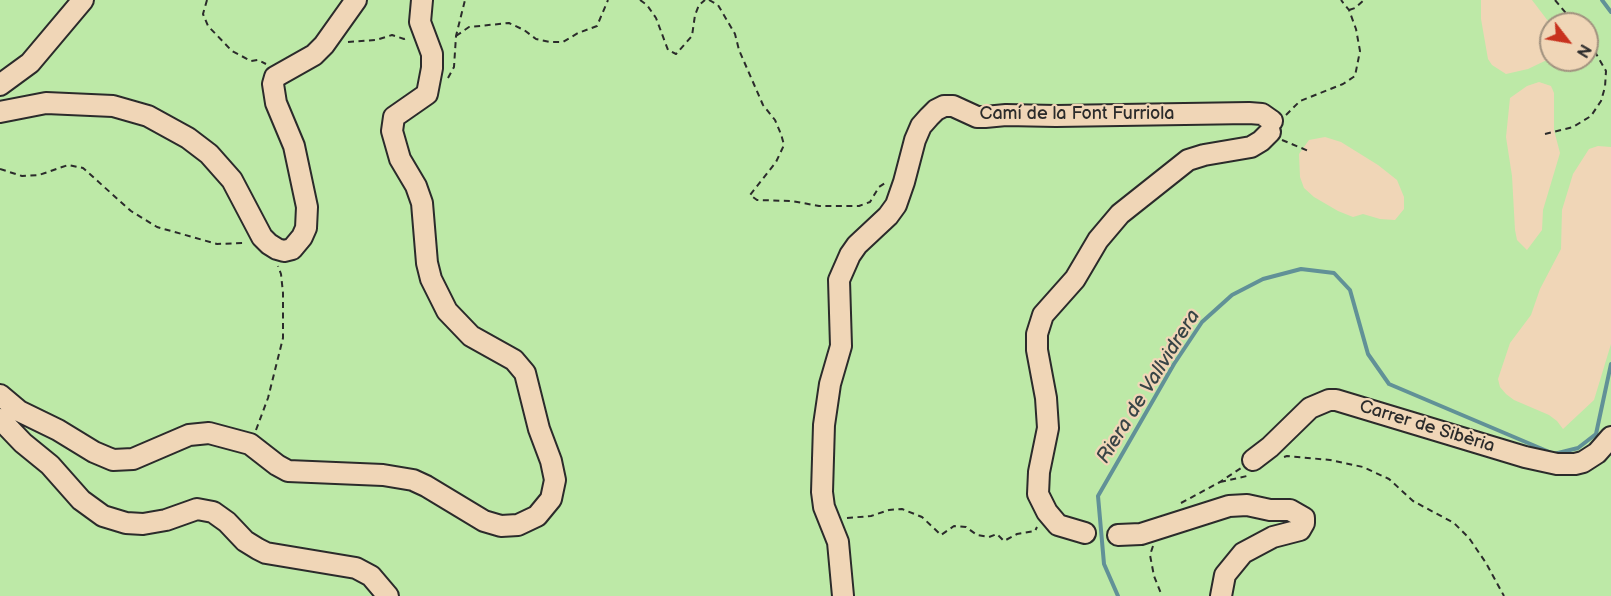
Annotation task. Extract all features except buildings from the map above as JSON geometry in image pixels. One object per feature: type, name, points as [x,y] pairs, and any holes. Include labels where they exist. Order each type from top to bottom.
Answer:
[{"type":"street","points":[[0,85],[30,63],[83,0]]},
{"type":"street","points":[[0,112],[46,103],[113,106],[148,116],[188,138],[209,154],[232,180],[266,241],[284,250],[292,249],[302,237],[307,218],[304,190],[294,146],[273,91],[275,77],[314,55],[324,45],[356,0]]},
{"type":"street","points":[[0,395],[19,411],[58,430],[94,452],[114,460],[133,459],[196,433],[226,436],[250,444],[288,471],[383,475],[413,480],[484,521],[501,526],[530,521],[544,510],[550,499],[555,480],[554,472],[539,429],[525,374],[514,360],[471,336],[447,311],[431,279],[427,263],[422,203],[416,186],[400,159],[392,131],[392,122],[398,113],[427,94],[432,54],[420,22],[422,0]]},
{"type":"street","name":"Camí de la Font Furriola","points":[[843,596],[838,542],[824,507],[822,492],[824,425],[830,384],[841,346],[838,280],[854,250],[896,205],[921,126],[936,110],[944,106],[953,106],[977,117],[1249,112],[1262,114],[1271,126]]},
{"type":"street","points":[[1085,533],[1063,528],[1054,522],[1041,502],[1037,487],[1048,428],[1046,398],[1037,350],[1037,334],[1043,315],[1074,279],[1098,240],[1120,214],[1188,160],[1251,147],[1261,141],[1271,126]]},
{"type":"street","name":"Carrer de Sibèria","points":[[1251,468],[1310,408],[1329,400],[1336,400],[1525,457],[1557,464],[1583,462],[1597,453],[1611,437]]},
{"type":"street","points":[[0,419],[10,431],[50,465],[81,500],[103,516],[126,523],[155,523],[192,510],[213,512],[227,522],[245,541],[266,553],[356,568],[371,576],[388,596]]},
{"type":"street","points":[[1118,535],[1137,535],[1229,506],[1247,505],[1270,510],[1290,510],[1304,518],[1300,530],[1273,537],[1243,553],[1225,575],[1221,596]]},
{"type":"path","points":[[207,0],[203,14],[208,26],[232,51],[251,61],[258,60],[270,66],[283,66],[289,69]]},
{"type":"path","points":[[427,94],[443,83],[454,67],[456,36],[465,0]]},
{"type":"path","points":[[456,36],[469,27],[509,24],[524,30],[536,39],[563,42],[597,26],[608,0]]},
{"type":"path","points":[[640,0],[656,18],[668,50],[676,54],[692,36],[699,5],[707,0],[718,5],[735,34],[739,50],[763,105],[775,120],[782,134],[784,145],[776,162],[750,195],[758,200],[792,201],[819,206],[859,206],[870,201],[879,187],[908,169]]},
{"type":"path","points":[[1311,152],[1287,143],[1271,126],[1287,115],[1300,101],[1343,84],[1355,76],[1360,51],[1356,29],[1349,10],[1341,0]]},
{"type":"path","points":[[1349,10],[1364,0]]},
{"type":"path","points":[[324,45],[376,40],[392,35],[404,39],[423,31]]},
{"type":"path","points":[[1545,134],[1573,127],[1591,116],[1605,87],[1606,71],[1599,59]]},
{"type":"path","points":[[0,169],[22,176],[39,175],[68,165],[83,168],[131,211],[157,227],[216,243],[241,244],[266,241],[281,274],[283,338],[268,398],[250,444]]},
{"type":"path","points":[[1278,461],[1287,456],[1330,460],[1363,467],[1389,479],[1413,501],[1454,523],[1469,538],[1504,596]]},
{"type":"path","points":[[1251,468],[1220,482],[1251,468]]},
{"type":"path","points":[[829,519],[871,516],[889,510],[902,509],[922,517],[941,535],[954,526],[966,527],[977,535],[989,537],[997,534],[1004,541],[1017,534],[1035,531],[1047,512]]},
{"type":"path","points":[[1157,528],[1150,555],[1154,576],[1162,596]]},
{"type":"green space","points":[[0,0],[1481,0],[1481,19],[1488,59],[1492,65],[1506,74],[1539,64],[1539,72],[1599,72],[1599,12],[1541,12],[1532,0],[1611,0],[1611,147],[1598,146],[1589,149],[1573,174],[1562,210],[1561,249],[1540,289],[1531,315],[1510,343],[1498,379],[1500,387],[1506,394],[1514,400],[1549,415],[1563,429],[1594,400],[1611,344],[1611,596],[0,596]],"holes":[[[1539,82],[1551,86],[1554,93],[1554,130],[1560,153],[1543,210],[1542,230],[1527,250],[1517,240],[1515,230],[1512,176],[1506,137],[1510,98],[1527,86]],[[1325,137],[1341,142],[1397,180],[1404,197],[1404,209],[1395,220],[1363,214],[1353,217],[1314,197],[1304,188],[1300,177],[1299,154],[1309,140]]]},
{"type":"waterway","name":"Riera de Vallvidrera","points":[[1602,0],[1611,12]]},
{"type":"waterway","name":"Riera de Vallvidrera","points":[[1118,596],[1104,564],[1098,496],[1174,364],[1202,322],[1232,295],[1263,279],[1301,269],[1334,273],[1350,290],[1368,354],[1389,384],[1554,454],[1578,448],[1596,434],[1611,364]]}]
